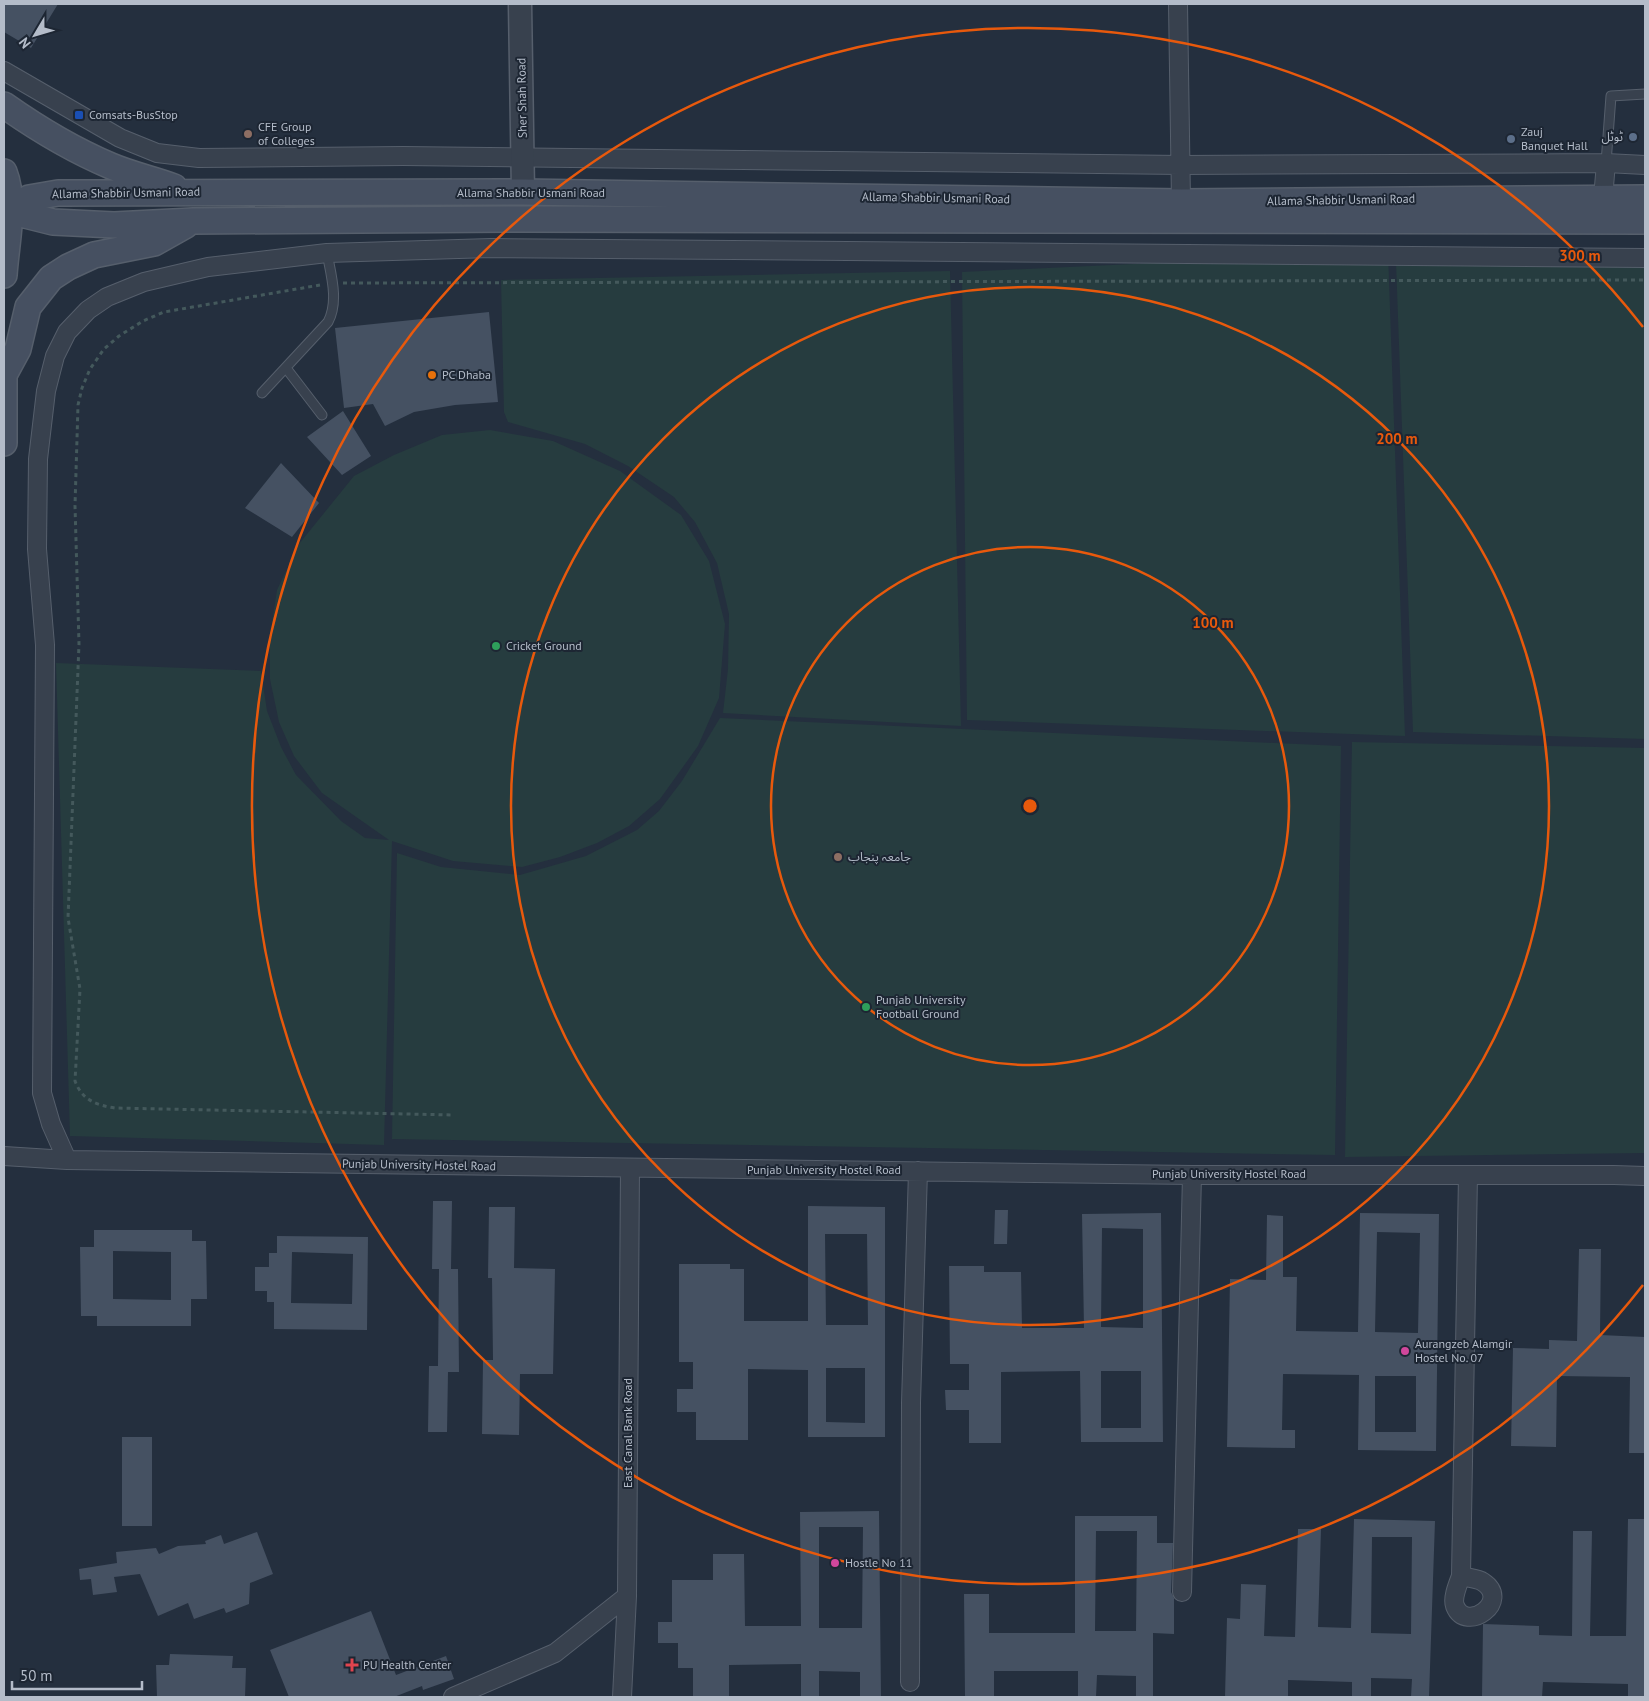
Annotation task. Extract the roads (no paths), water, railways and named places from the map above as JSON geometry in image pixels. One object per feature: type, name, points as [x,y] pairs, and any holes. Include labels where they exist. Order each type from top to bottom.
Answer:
[{"type":"main road","points":[[4,105],[32,125],[78,152],[114,167],[154,179],[184,192]]},
{"type":"main road","points":[[4,172],[8,191],[5,209],[4,275]]},
{"type":"main road","name":"Allama Shabbir Usmani Road","points":[[5,209],[29,198],[58,193],[184,192],[523,192],[1181,202],[1645,198]]},
{"type":"main road","name":"Allama Shabbir Usmani Road","points":[[5,209],[54,222],[114,225],[193,221],[524,219],[1645,220]]},
{"type":"main road","points":[[4,443],[4,370],[18,350],[28,307],[39,290],[51,278],[73,264],[94,255],[154,242],[193,221]]},
{"type":"street","name":"Sher Shah Road","points":[[520,4],[524,159],[523,192]]},
{"type":"street","points":[[1178,4],[1181,202]]},
{"type":"street","points":[[4,71],[120,138],[141,147],[174,156],[1181,165],[1606,163],[1645,165]]},
{"type":"street","points":[[1603,198],[1606,163]]},
{"type":"street","points":[[67,1160],[51,1124],[42,1094],[45,645],[37,550],[38,459],[46,391],[55,356],[67,332],[88,310],[107,297],[144,282],[208,267],[327,253],[501,248],[1645,258]]},
{"type":"street","name":"Punjab University Hostel Road","points":[[4,1156],[67,1160],[1192,1175],[1468,1174],[1645,1176]]},
{"type":"street","name":"East Canal Bank Road","points":[[622,1697],[627,1596],[630,1168]]},
{"type":"street","points":[[910,1682],[911,1403],[918,1171]]},
{"type":"street","points":[[1461,1576],[1468,1174]]},
{"type":"street","points":[[1182,1592],[1192,1175]]},
{"type":"street","points":[[453,1697],[556,1653],[627,1596]]},
{"type":"lane","points":[[1606,163],[1611,96],[1645,94]]},
{"type":"lane","points":[[262,393],[332,315],[334,305],[327,253]]},
{"type":"lane","points":[[286,368],[322,415]]},
{"type":"place","name":"Comsats-BusStop","points":[[79,115]]},
{"type":"place","name":"CFE Group of Colleges","points":[[248,134]]},
{"type":"place","name":"ٹوٹل","points":[[1633,137]]},
{"type":"place","name":"Zauj Banquet Hall","points":[[1511,139]]},
{"type":"place","name":"PC Dhaba","points":[[432,375]]},
{"type":"place","name":"Cricket Ground","points":[[496,646]]},
{"type":"place","name":"جامعہ پنجاب","points":[[838,857]]},
{"type":"place","name":"Punjab University Football Ground","points":[[866,1007]]},
{"type":"place","name":"Aurangzeb Alamgir Hostel No. 07","points":[[1405,1351]]},
{"type":"place","name":"Hostle No 11","points":[[835,1563]]},
{"type":"place","name":"PU Health Center","points":[[352,1665]]}]
